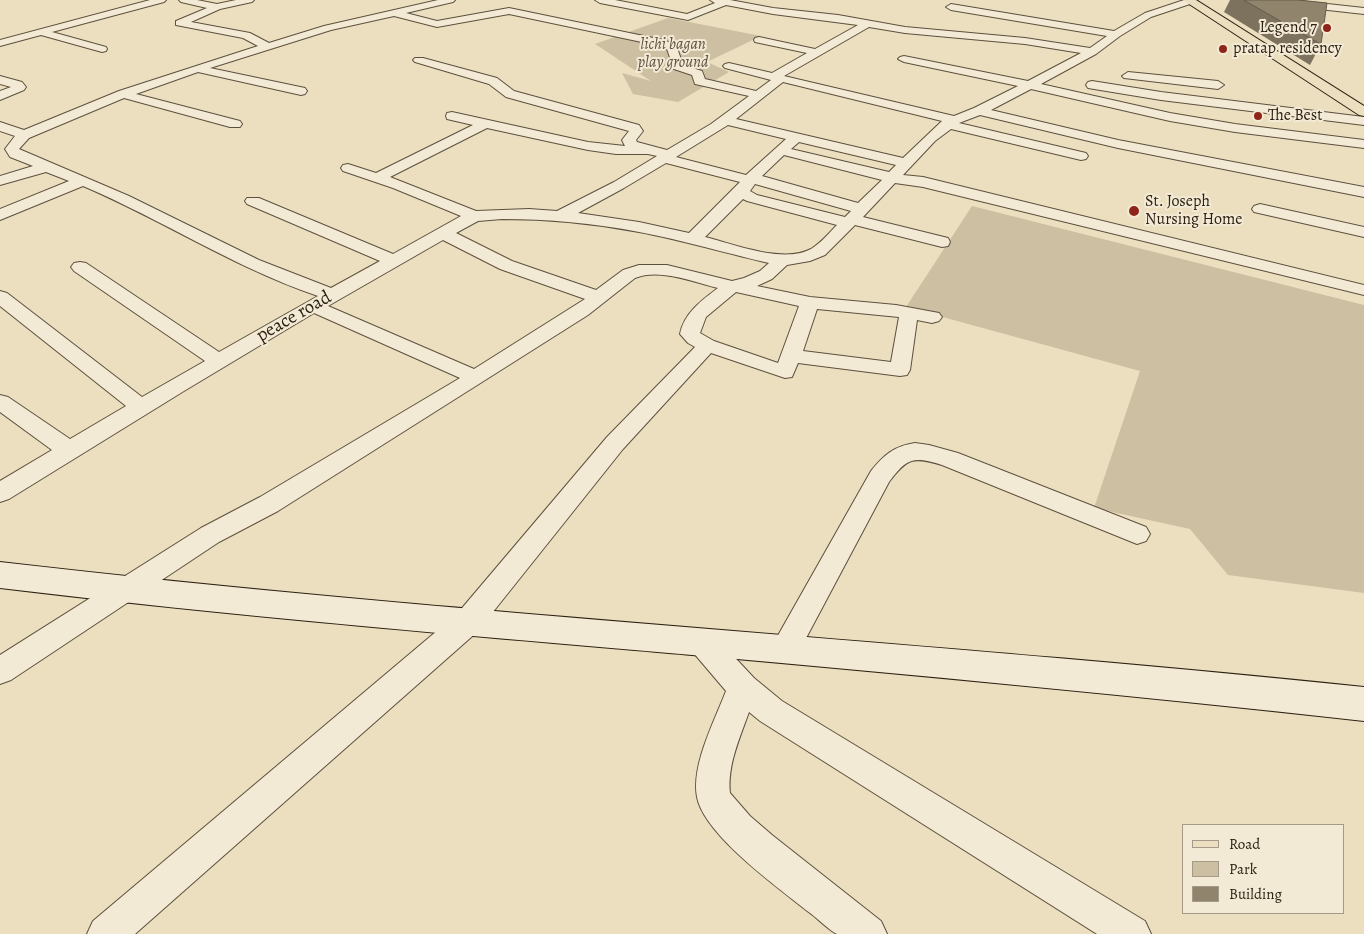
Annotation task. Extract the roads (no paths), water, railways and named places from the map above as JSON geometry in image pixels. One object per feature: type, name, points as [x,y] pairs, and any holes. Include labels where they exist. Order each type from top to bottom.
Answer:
[{"type":"main road","points":[[1189,1],[1364,112]]},
{"type":"main road","points":[[0,575],[126,591],[467,623],[786,648],[1112,677],[1364,704]]},
{"type":"street","points":[[0,43],[161,0]]},
{"type":"street","points":[[184,0],[217,7]]},
{"type":"street","points":[[249,0],[217,7],[176,22],[246,36],[268,47]]},
{"type":"street","points":[[332,295],[302,286],[216,248],[126,200],[15,154],[12,148],[24,135],[123,94],[196,69],[395,9],[450,0]]},
{"type":"street","points":[[600,0],[688,17],[720,1],[773,11],[931,33],[1025,41],[1092,52]]},
{"type":"street","points":[[617,4],[628,0]]},
{"type":"street","points":[[1265,0],[1364,10]]},
{"type":"street","points":[[950,5],[978,1]]},
{"type":"street","points":[[1072,75],[1092,52],[1116,34],[1148,15],[1189,1]]},
{"type":"street","points":[[950,5],[1116,34]]},
{"type":"street","points":[[395,9],[437,24],[509,11],[659,42],[672,47]]},
{"type":"street","points":[[931,33],[935,20]]},
{"type":"street","points":[[563,214],[666,157],[725,120],[758,95],[776,78],[816,52],[868,23]]},
{"type":"street","points":[[40,32],[102,49]]},
{"type":"street","points":[[759,40],[816,52]]},
{"type":"street","points":[[613,43],[645,48],[672,47]]},
{"type":"street","points":[[672,47],[678,67],[676,76],[758,95]]},
{"type":"street","points":[[911,48],[938,54]]},
{"type":"street","points":[[904,59],[1031,78],[1170,118],[1364,144]]},
{"type":"street","points":[[419,60],[493,81],[510,94],[634,128],[636,131],[629,140],[631,146],[650,150],[666,157],[854,217],[942,242]]},
{"type":"street","points":[[729,66],[1081,156]]},
{"type":"street","points":[[196,69],[302,91]]},
{"type":"street","points":[[348,168],[474,216],[563,214],[623,224],[782,260],[799,259],[814,255],[893,178],[930,138],[950,122],[979,111],[1031,78],[1072,75],[1123,90],[1364,121]]},
{"type":"street","points":[[1120,75],[1218,85]]},
{"type":"street","points":[[0,80],[20,87],[0,96]]},
{"type":"street","points":[[123,94],[235,124]]},
{"type":"street","points":[[979,111],[1084,137],[1364,192]]},
{"type":"street","points":[[452,116],[606,149],[650,150]]},
{"type":"street","points":[[725,120],[906,163]]},
{"type":"street","points":[[377,178],[486,123]]},
{"type":"street","points":[[0,126],[24,135]]},
{"type":"street","points":[[693,239],[780,150],[796,137]]},
{"type":"street","points":[[780,150],[893,178],[923,182],[1360,292]]},
{"type":"street","points":[[1274,174],[1288,165],[1346,174]]},
{"type":"street","points":[[0,181],[46,166]]},
{"type":"street","points":[[1285,192],[1292,192],[1295,179]]},
{"type":"street","points":[[0,215],[82,181]]},
{"type":"street","points":[[253,201],[393,260]]},
{"type":"street","points":[[1260,209],[1364,232]]},
{"type":"street","name":"peace road","points":[[0,492],[140,406],[312,306],[474,216]]},
{"type":"street","points":[[443,233],[506,265],[600,298]]},
{"type":"street","points":[[782,260],[766,275],[749,283],[732,286],[698,316],[690,327],[690,334],[707,345],[785,372],[810,303]]},
{"type":"street","points":[[80,267],[219,361]]},
{"type":"street","points":[[0,671],[210,535],[269,504],[368,446],[600,298],[629,274],[639,270],[667,270],[810,303],[932,317]]},
{"type":"street","points":[[0,297],[140,406]]},
{"type":"street","points":[[312,306],[475,377]]},
{"type":"street","points":[[791,356],[900,370],[909,314]]},
{"type":"street","points":[[106,934],[467,623],[615,443],[692,364],[707,345]]},
{"type":"street","points":[[0,402],[69,450]]},
{"type":"street","points":[[786,648],[880,477],[896,457],[911,452],[928,453],[950,460],[1137,534]]},
{"type":"street","points":[[702,642],[743,688],[771,712],[1132,934]]},
{"type":"street","points":[[743,688],[714,768],[714,798],[724,814],[753,843],[868,934]]},
{"type":"place","name":"Legend 7","points":[[1327,28]]},
{"type":"place","name":"pratap residency","points":[[1223,49]]},
{"type":"place","name":"The Best","points":[[1258,116]]},
{"type":"place","name":"St. Joseph Nursing Home","points":[[1134,211]]},
{"type":"park label","name":"lichi bagan play ground","points":[[673,54]]}]
